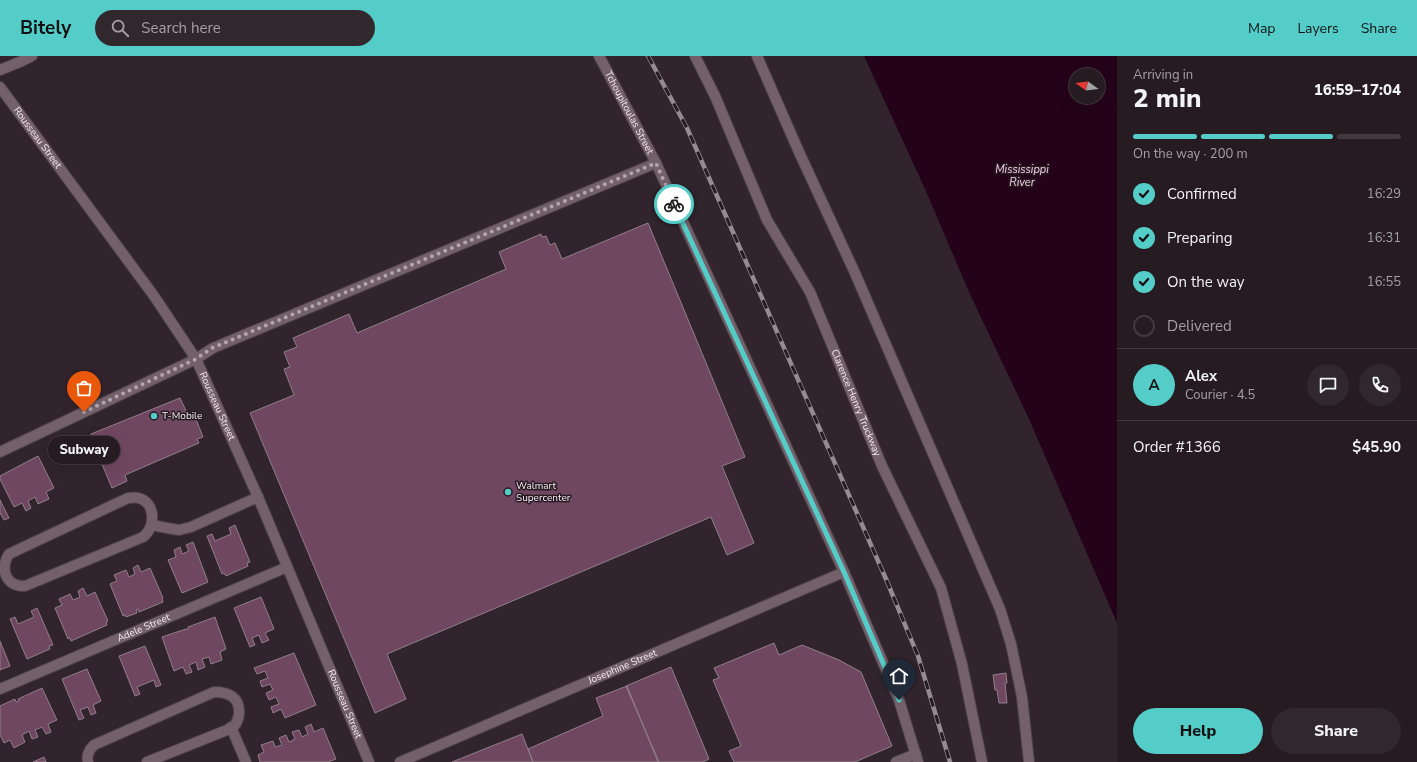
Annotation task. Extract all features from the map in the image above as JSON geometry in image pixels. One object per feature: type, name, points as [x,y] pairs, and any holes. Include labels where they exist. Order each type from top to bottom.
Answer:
[{"type":"street","points":[[0,70],[32,56]]},
{"type":"street","name":"Tchoupitoulas Street","points":[[599,56],[656,163],[844,572],[899,700],[917,758]]},
{"type":"street","name":"Clarence Henry Truckway","points":[[695,56],[715,96],[767,220],[810,292],[882,466],[940,588],[962,664],[982,762]]},
{"type":"street","points":[[757,56],[799,152],[855,273],[1000,609],[1011,644],[1022,697],[1029,762]]},
{"type":"street","name":"Rousseau Street","points":[[0,87],[154,296],[196,359],[258,497],[369,762]]},
{"type":"street","points":[[0,452],[196,359],[212,348],[656,163]]},
{"type":"street","points":[[152,524],[179,530],[191,527],[258,497]]},
{"type":"street","points":[[128,498],[138,498],[145,502],[151,512],[152,524],[148,534],[143,537],[25,586],[18,587],[10,584],[4,576],[2,567],[5,558],[9,554],[128,498]]},
{"type":"street","name":"Adele Street","points":[[0,689],[287,568]]},
{"type":"street","name":"Josephine Street","points":[[400,762],[844,572]]},
{"type":"street","points":[[88,762],[87,758],[89,749],[94,745],[214,692],[230,694],[236,700],[239,708],[239,716],[235,725],[147,762]]},
{"type":"street","points":[[231,727],[246,762]]},
{"type":"street","points":[[896,762],[917,758]]},
{"type":"water","name":"Mississippi River","points":[[864,56],[1117,56],[1117,623],[1029,419],[969,292],[925,189]]},
{"type":"building","name":"Walmart Supercenter","points":[[648,223],[745,457],[722,466],[754,543],[727,555],[711,517],[387,654],[406,699],[375,713],[250,413],[294,395],[284,369],[290,367],[284,352],[297,347],[293,338],[349,314],[357,333],[506,269],[499,252],[541,234],[542,237],[546,236],[550,245],[555,243],[562,259]]},
{"type":"building","points":[[180,398],[188,415],[191,413],[194,414],[203,437],[197,439],[199,443],[125,475],[127,481],[112,488],[91,434]]},
{"type":"building","points":[[38,456],[54,488],[46,492],[49,499],[38,504],[35,497],[28,501],[31,508],[26,511],[22,503],[14,507],[0,479],[0,476]]},
{"type":"building","points":[[0,500],[9,518],[4,520],[0,513]]},
{"type":"building","points":[[235,525],[250,562],[247,563],[248,566],[226,576],[224,573],[222,574],[207,536],[212,534],[215,541],[231,534],[229,528]]},
{"type":"building","points":[[193,542],[208,582],[182,593],[168,560],[176,557],[174,550],[180,547],[182,554],[189,551],[186,545]]},
{"type":"building","points":[[138,565],[141,572],[150,568],[163,598],[163,602],[139,612],[138,609],[136,610],[137,613],[126,617],[125,615],[123,616],[110,584],[117,581],[114,575],[126,570],[129,577],[135,574],[133,568]]},
{"type":"building","points":[[83,588],[87,596],[95,592],[108,621],[106,622],[107,625],[71,641],[70,638],[68,639],[55,608],[62,605],[59,599],[70,594],[73,600],[80,597],[78,591]]},
{"type":"building","points":[[261,597],[274,629],[265,633],[269,640],[262,643],[259,635],[252,638],[255,645],[250,647],[234,608]]},
{"type":"building","points":[[37,608],[53,645],[49,646],[50,649],[27,659],[10,619],[15,617],[18,624],[34,617],[31,611]]},
{"type":"building","points":[[215,617],[226,649],[220,652],[222,660],[211,664],[209,657],[202,659],[205,667],[198,670],[196,662],[189,665],[192,672],[186,674],[183,667],[174,671],[162,637],[186,630],[188,627]]},
{"type":"building","points":[[0,641],[10,666],[0,670]]},
{"type":"building","points":[[774,643],[779,655],[802,645],[839,660],[861,672],[892,746],[855,762],[734,762],[729,751],[741,746],[713,680],[719,678],[714,668]]},
{"type":"building","points":[[145,646],[161,685],[156,687],[154,680],[137,687],[140,694],[135,696],[119,656]]},
{"type":"building","points":[[294,653],[316,705],[285,718],[281,709],[273,713],[271,707],[279,704],[276,697],[269,700],[266,693],[273,690],[270,684],[262,687],[260,681],[268,678],[265,671],[257,674],[254,668]]},
{"type":"building","points":[[671,667],[709,759],[703,762],[659,762],[626,686]]},
{"type":"building","points":[[87,669],[101,701],[93,705],[96,713],[91,715],[88,707],[80,710],[84,718],[79,720],[62,679]]},
{"type":"building","points":[[1006,673],[1007,683],[1005,683],[1007,703],[999,703],[993,675]]},
{"type":"building","points":[[627,686],[658,762],[533,762],[528,749],[603,716],[596,698]]},
{"type":"building","points":[[42,688],[57,720],[48,724],[51,732],[46,734],[42,727],[35,730],[38,737],[32,739],[29,731],[22,735],[25,742],[14,748],[10,740],[4,743],[0,735],[0,706],[15,699],[16,702],[19,701],[18,699]]},
{"type":"building","points":[[311,724],[314,732],[323,728],[336,759],[328,762],[260,762],[258,755],[264,752],[261,745],[273,741],[275,747],[282,745],[279,738],[286,735],[289,742],[295,739],[292,732],[299,730],[302,737],[308,734],[305,727]]},
{"type":"building","points":[[522,734],[533,762],[452,762]]},
{"type":"building","points":[[44,757],[46,762],[33,762]]},
{"type":"railway","points":[[648,56],[687,128],[886,579],[918,656],[950,762]]},
{"type":"way so far","points":[[84,412],[196,359],[212,348],[656,163],[674,204]]},
{"type":"place","name":"Subway","points":[[84,412]]},
{"type":"place","name":"T-Mobile","points":[[154,416]]},
{"type":"place","name":"Walmart Supercenter","points":[[508,492]]},
{"type":"route","points":[[674,204],[844,572],[899,700]]}]
